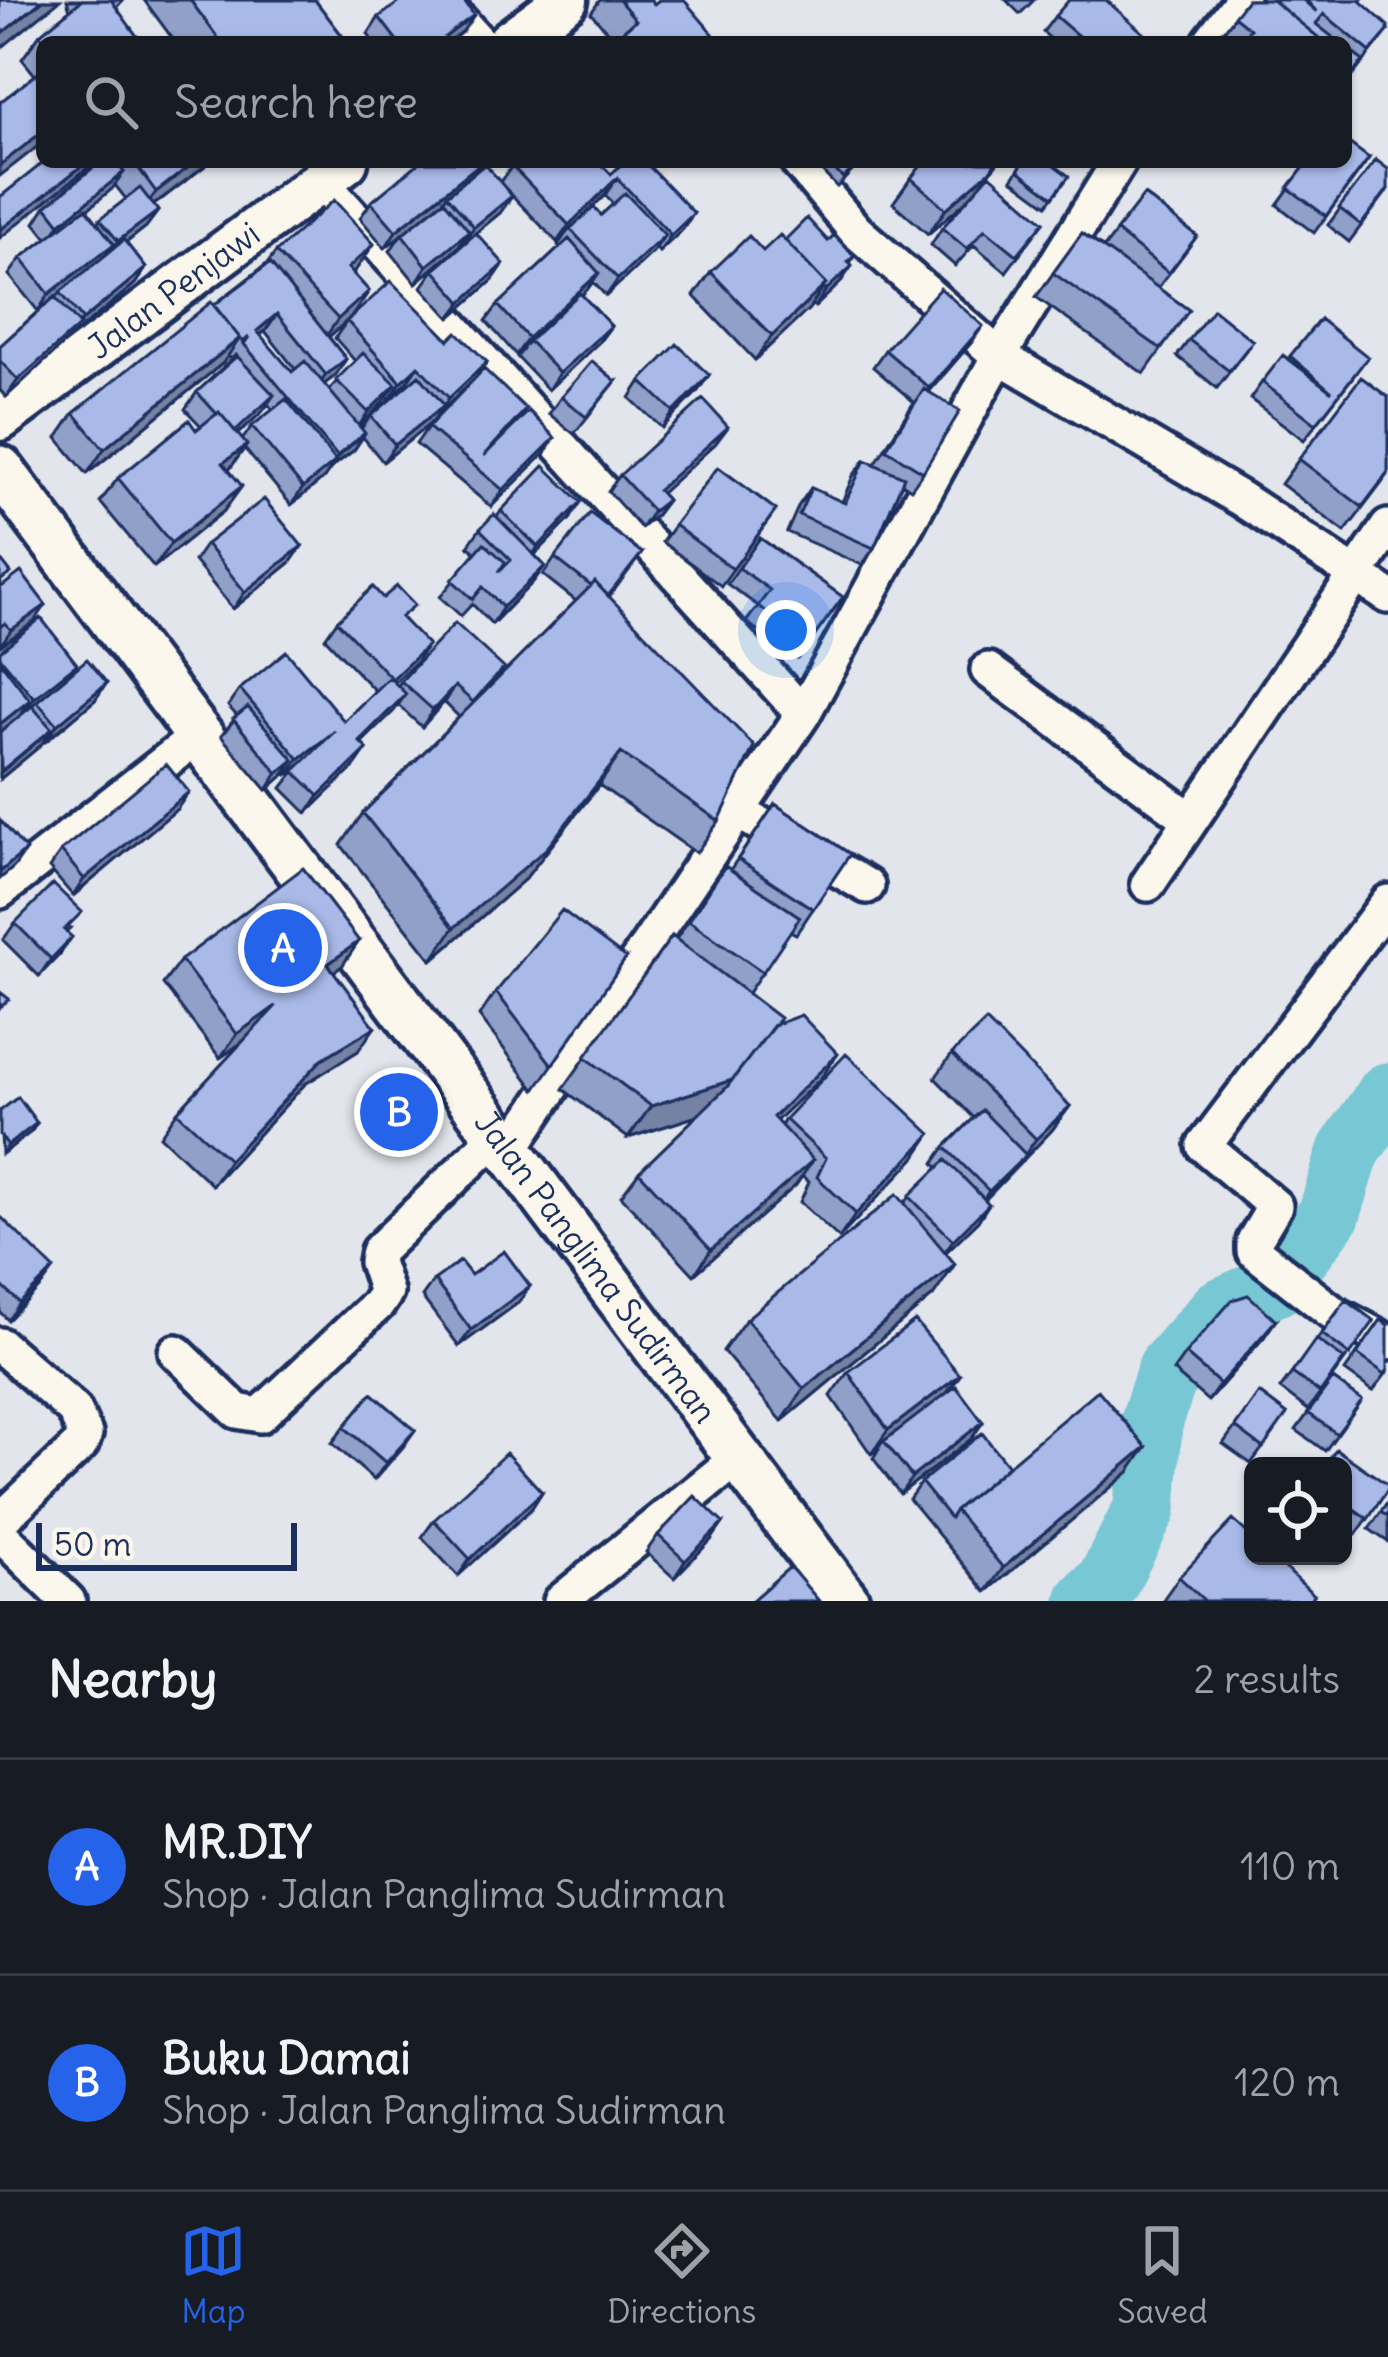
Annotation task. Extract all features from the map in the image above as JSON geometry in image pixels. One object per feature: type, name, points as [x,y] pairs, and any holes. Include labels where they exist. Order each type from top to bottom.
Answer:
[{"type":"main road","name":"Jalan Panglima Sudirman","points":[[0,469],[846,1601]]},
{"type":"street","points":[[442,0],[473,36]]},
{"type":"street","points":[[517,36],[566,0]]},
{"type":"street","points":[[1215,36],[1242,0]]},
{"type":"street","points":[[803,168],[856,231],[999,356],[1355,571],[1388,596]]},
{"type":"street","points":[[176,1352],[237,1411],[260,1415],[379,1304],[386,1292],[376,1262],[379,1251],[502,1145],[803,714],[999,356],[1115,168]]},
{"type":"street","points":[[334,171],[803,714]]},
{"type":"street","name":"Jalan Penjawi","points":[[0,419],[334,171]]},
{"type":"street","points":[[1148,884],[1388,527]]},
{"type":"street","points":[[988,670],[1190,819]]},
{"type":"street","points":[[0,891],[198,736]]},
{"type":"street","points":[[737,812],[867,886]]},
{"type":"street","points":[[1388,902],[1204,1146],[1275,1206],[1252,1246],[1261,1257],[1318,1302],[1388,1342]]},
{"type":"street","points":[[0,1345],[74,1410],[85,1433],[81,1444],[0,1521]]},
{"type":"street","points":[[560,1601],[738,1458]]},
{"type":"street","points":[[0,1534],[68,1601]]},
{"type":"building","points":[[0,0],[43,0],[0,35]]},
{"type":"building","points":[[82,0],[111,0],[137,36],[41,36]]},
{"type":"building","points":[[190,0],[315,0],[342,36],[217,36]]},
{"type":"building","points":[[402,0],[463,0],[474,15],[446,36],[393,36],[379,17]]},
{"type":"building","points":[[619,0],[651,0],[654,4],[684,0],[715,36],[617,36],[636,20]]},
{"type":"building","points":[[1069,0],[1106,0],[1147,36],[1078,36],[1055,16]]},
{"type":"building","points":[[1247,0],[1272,0],[1317,36],[1244,36],[1250,29],[1234,16]]},
{"type":"building","points":[[1272,0],[1303,0],[1317,12],[1306,0],[1359,0],[1388,26],[1370,52],[1324,14],[1316,24],[1331,36],[1317,36]]},
{"type":"building","points":[[1352,53],[1363,61],[1352,75]]},
{"type":"building","points":[[36,75],[36,137],[0,165],[0,102]]},
{"type":"building","points":[[1352,145],[1369,158],[1326,216],[1288,188],[1303,168],[1352,168]]},
{"type":"building","points":[[1376,160],[1388,169],[1388,189],[1361,225],[1339,208]]},
{"type":"building","points":[[36,168],[79,168],[0,230],[0,197]]},
{"type":"building","points":[[93,168],[124,172],[60,224],[46,206]]},
{"type":"building","points":[[138,168],[187,168],[156,192]]},
{"type":"building","points":[[413,168],[475,168],[396,231],[371,202]]},
{"type":"building","points":[[480,168],[488,168],[512,196],[474,227],[447,195]]},
{"type":"building","points":[[514,168],[605,168],[611,174],[618,168],[651,168],[694,213],[671,235],[617,178],[569,225]]},
{"type":"building","points":[[833,168],[854,168],[843,178]]},
{"type":"building","points":[[919,168],[992,168],[946,209],[911,178]]},
{"type":"building","points":[[1058,168],[1069,176],[1053,197],[1018,170]]},
{"type":"building","points":[[990,174],[1044,222],[1017,255],[985,229],[967,249],[942,228]]},
{"type":"building","points":[[140,188],[158,211],[118,241],[100,219]]},
{"type":"building","points":[[625,193],[665,235],[618,279],[570,229],[594,207],[601,215]]},
{"type":"building","points":[[1144,195],[1197,236],[1169,273],[1116,231]]},
{"type":"building","points":[[334,200],[374,244],[348,268],[369,291],[338,319],[276,252]]},
{"type":"building","points":[[444,200],[469,231],[427,266],[402,234]]},
{"type":"building","points":[[86,208],[114,244],[49,294],[21,258]]},
{"type":"building","points":[[807,218],[828,241],[834,235],[854,256],[848,262],[852,266],[826,290],[826,284],[785,240]]},
{"type":"building","points":[[476,233],[504,264],[462,302],[434,270]]},
{"type":"building","points":[[1082,233],[1189,310],[1161,349],[1053,273]]},
{"type":"building","points":[[780,235],[826,284],[772,336],[711,272],[749,236],[763,251]]},
{"type":"building","points":[[569,239],[599,273],[528,338],[498,305]]},
{"type":"building","points":[[124,240],[146,268],[83,320],[60,292]]},
{"type":"building","points":[[270,263],[346,359],[326,375],[277,314],[257,331],[292,372],[305,361],[365,433],[337,456],[244,344],[249,337],[243,342],[214,305]]},
{"type":"building","points":[[391,281],[449,340],[457,332],[487,362],[449,398],[418,366],[401,382],[347,321]]},
{"type":"building","points":[[940,288],[983,326],[929,388],[885,350]]},
{"type":"building","points":[[580,293],[611,326],[559,373],[529,341]]},
{"type":"building","points":[[55,297],[80,325],[18,380],[0,361],[0,346]]},
{"type":"building","points":[[211,302],[240,338],[104,449],[74,413]]},
{"type":"building","points":[[1213,309],[1253,341],[1229,371],[1189,340]]},
{"type":"building","points":[[1320,319],[1368,357],[1316,424],[1262,382],[1283,355],[1332,392],[1290,356]]},
{"type":"building","points":[[677,344],[709,375],[674,412],[641,381]]},
{"type":"building","points":[[363,353],[396,384],[368,412],[336,380]]},
{"type":"building","points":[[237,356],[274,395],[235,431],[197,392]]},
{"type":"building","points":[[592,361],[616,381],[586,417],[561,397]]},
{"type":"building","points":[[484,369],[526,409],[484,456],[529,411],[555,438],[503,490],[428,427]]},
{"type":"building","points":[[419,375],[444,405],[395,445],[371,416]]},
{"type":"building","points":[[1361,377],[1388,397],[1388,473],[1362,507],[1299,459]]},
{"type":"building","points":[[924,389],[960,411],[923,472],[886,449]]},
{"type":"building","points":[[286,399],[336,461],[303,488],[252,426]]},
{"type":"building","points":[[703,399],[728,427],[658,490],[667,500],[653,511],[620,475]]},
{"type":"building","points":[[219,412],[247,445],[223,463],[242,486],[171,543],[118,478],[189,420],[196,430]]},
{"type":"building","points":[[865,460],[904,477],[874,548],[799,515],[811,488],[845,503]]},
{"type":"building","points":[[544,466],[581,502],[538,547],[501,511]]},
{"type":"building","points":[[718,467],[776,510],[733,569],[674,525]]},
{"type":"building","points":[[264,499],[302,546],[245,592],[206,544]]},
{"type":"building","points":[[590,513],[642,553],[608,596],[595,582],[591,586],[555,558]]},
{"type":"building","points":[[494,514],[545,566],[503,607],[483,587],[473,599],[452,580],[484,543],[505,562],[499,572],[511,560],[480,529]]},
{"type":"building","points":[[760,538],[843,597],[810,642],[758,606],[770,590],[739,568]]},
{"type":"building","points":[[0,559],[11,573],[0,581]]},
{"type":"building","points":[[21,572],[46,605],[11,630],[5,623],[0,627],[0,588]]},
{"type":"building","points":[[595,582],[754,746],[719,821],[621,753],[547,848],[454,928],[363,813]]},
{"type":"building","points":[[397,586],[415,605],[401,617],[428,645],[392,679],[337,621],[373,587],[383,598]]},
{"type":"building","points":[[41,618],[77,664],[34,698],[0,651]]},
{"type":"building","points":[[455,623],[504,668],[473,702],[455,686],[433,710],[401,681]]},
{"type":"building","points":[[286,651],[344,721],[389,677],[406,694],[359,741],[367,749],[319,796],[294,771],[335,731],[299,759],[240,689]]},
{"type":"building","points":[[87,659],[107,683],[57,725],[37,701]]},
{"type":"building","points":[[0,661],[30,700],[0,724]]},
{"type":"building","points":[[32,706],[52,729],[1,771],[0,732]]},
{"type":"building","points":[[248,707],[294,760],[278,773],[233,719]]},
{"type":"building","points":[[166,764],[189,792],[84,879],[61,851]]},
{"type":"building","points":[[775,804],[850,854],[813,909],[738,859]]},
{"type":"building","points":[[0,820],[26,850],[0,872]]},
{"type":"building","points":[[725,866],[800,917],[763,972],[689,921]]},
{"type":"building","points":[[303,868],[359,941],[328,964],[375,1027],[322,1059],[229,1160],[177,1112],[276,1006],[237,1034],[181,960]]},
{"type":"building","points":[[53,884],[82,912],[64,930],[72,937],[51,959],[15,923]]},
{"type":"building","points":[[562,910],[626,958],[552,1065],[496,992]]},
{"type":"building","points":[[672,936],[780,1018],[732,1080],[651,1106],[585,1057]]},
{"type":"building","points":[[801,1015],[838,1054],[773,1117],[813,1160],[711,1250],[639,1172],[727,1087],[774,1025]]},
{"type":"building","points":[[986,1021],[1070,1106],[1036,1139],[952,1054]]},
{"type":"building","points":[[846,1054],[931,1134],[856,1214],[817,1177],[826,1158],[785,1119]]},
{"type":"building","points":[[18,1097],[37,1123],[8,1145],[0,1135],[0,1111]]},
{"type":"building","points":[[982,1110],[1026,1155],[989,1191],[945,1147]]},
{"type":"building","points":[[946,1160],[989,1204],[953,1240],[909,1196]]},
{"type":"building","points":[[897,1194],[955,1264],[804,1389],[746,1319]]},
{"type":"building","points":[[0,1216],[54,1269],[20,1303],[0,1284]]},
{"type":"building","points":[[504,1251],[530,1286],[471,1330],[434,1280],[460,1261],[471,1275]]},
{"type":"building","points":[[1248,1295],[1276,1320],[1220,1384],[1185,1354],[1232,1300]]},
{"type":"building","points":[[1346,1300],[1374,1321],[1350,1355],[1322,1334]]},
{"type":"building","points":[[1381,1320],[1388,1325],[1385,1374],[1357,1354]]},
{"type":"building","points":[[915,1321],[960,1375],[888,1430],[848,1372]]},
{"type":"building","points":[[1316,1339],[1344,1359],[1320,1393],[1292,1373]]},
{"type":"building","points":[[1333,1379],[1362,1400],[1337,1434],[1308,1413]]},
{"type":"building","points":[[956,1386],[983,1422],[912,1477],[884,1441]]},
{"type":"building","points":[[1098,1390],[1146,1447],[1003,1568],[955,1510]]},
{"type":"building","points":[[372,1393],[415,1430],[386,1463],[344,1427]]},
{"type":"building","points":[[1259,1393],[1287,1414],[1263,1448],[1235,1427]]},
{"type":"building","points":[[982,1433],[1008,1466],[950,1518],[921,1482]]},
{"type":"building","points":[[506,1453],[542,1492],[470,1559],[434,1520]]},
{"type":"building","points":[[1352,1460],[1388,1485],[1368,1519],[1352,1507]]},
{"type":"building","points":[[695,1496],[723,1523],[685,1561],[658,1535]]},
{"type":"building","points":[[1233,1520],[1244,1530],[1244,1565],[1282,1565],[1314,1595],[1309,1601],[1205,1601],[1179,1577]]},
{"type":"building","points":[[790,1567],[819,1601],[751,1601]]},
{"type":"waterway","points":[[1087,1601],[1108,1581],[1145,1509],[1151,1424],[1169,1368],[1221,1309],[1276,1285],[1329,1215],[1349,1151],[1388,1094]]},
{"type":"place","name":"MR.DIY","points":[[283,948]]},
{"type":"place","name":"Buku Damai","points":[[399,1112]]}]
